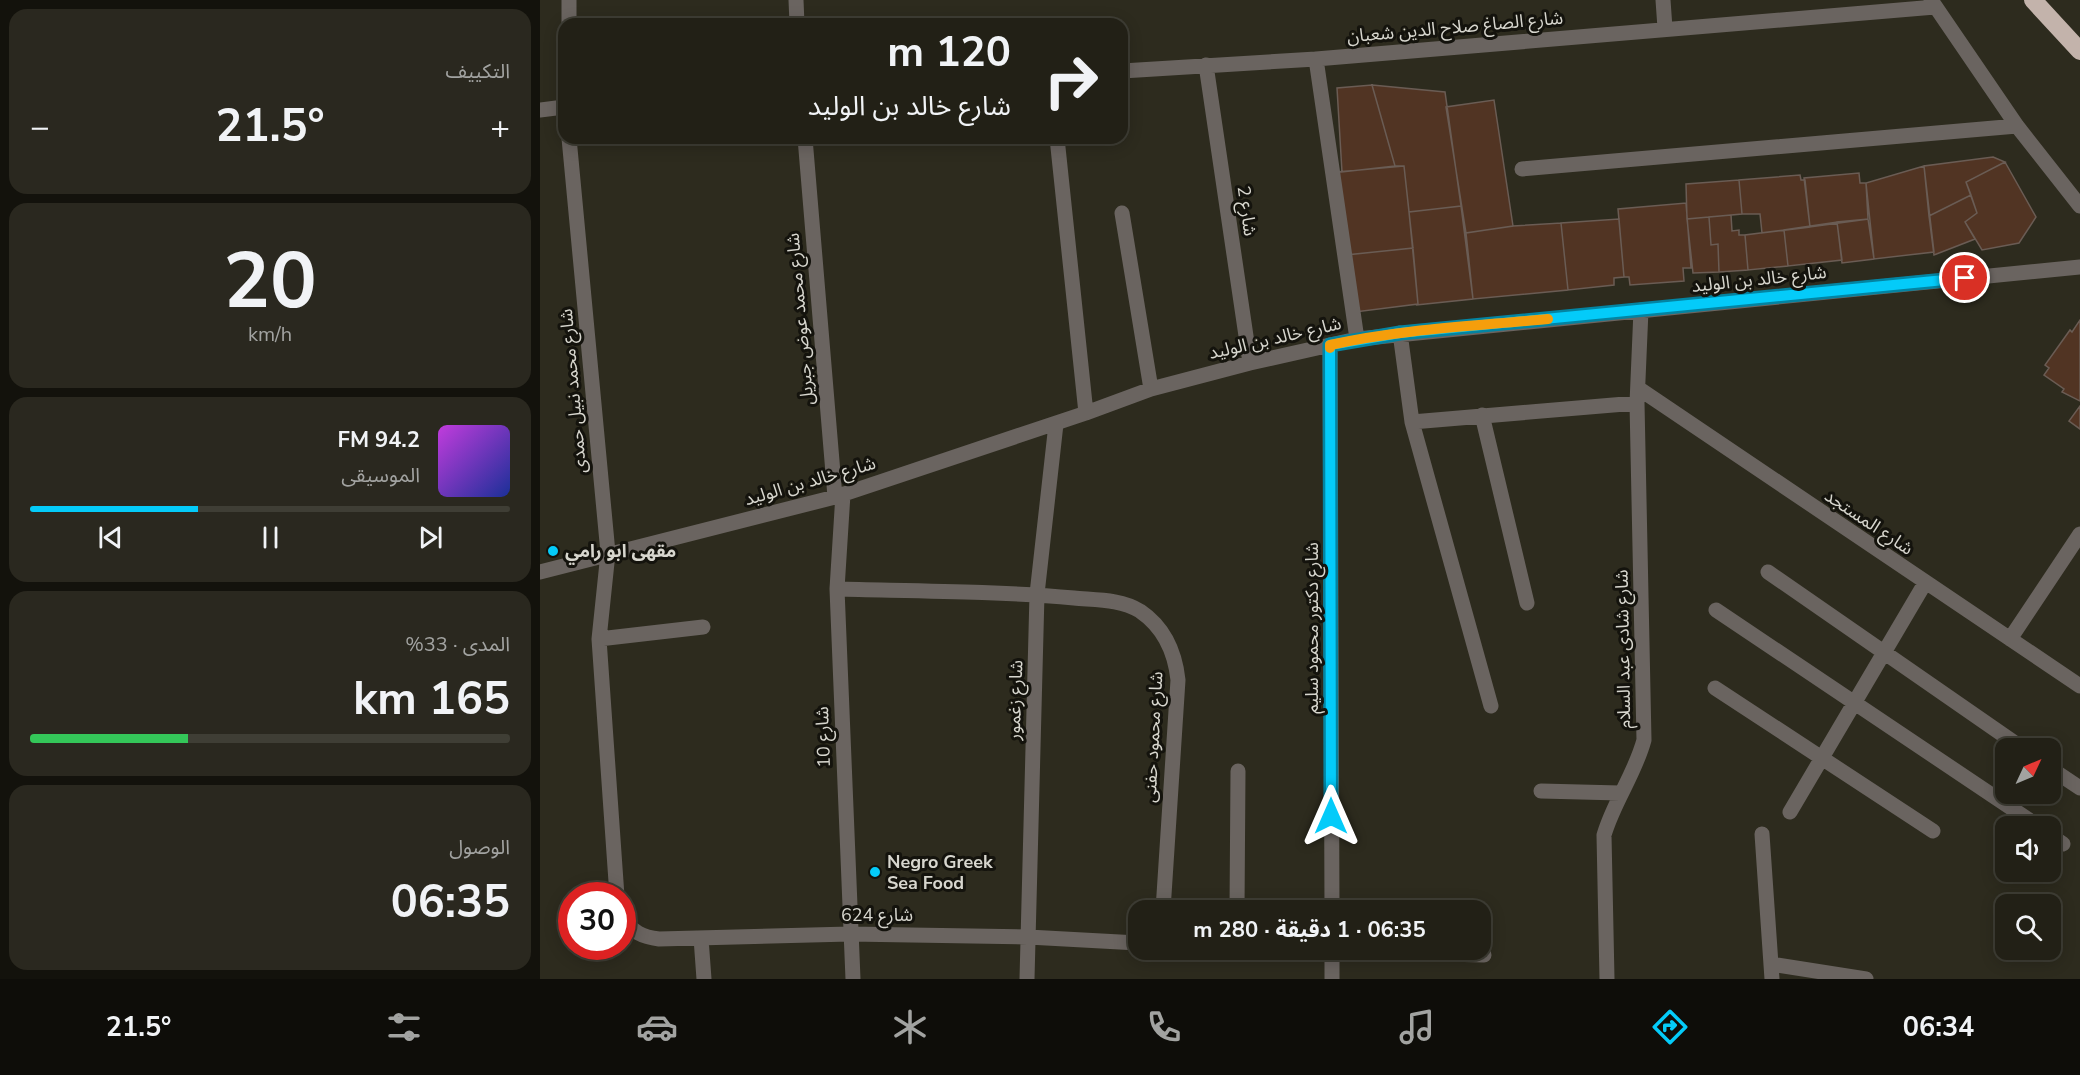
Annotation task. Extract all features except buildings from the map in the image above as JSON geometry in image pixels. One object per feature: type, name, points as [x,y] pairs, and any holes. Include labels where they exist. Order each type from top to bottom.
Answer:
[{"type":"highway","points":[[2033,0],[2080,51]]},
{"type":"street","points":[[568,18],[569,0]]},
{"type":"street","points":[[796,0],[797,18]]},
{"type":"street","points":[[1663,0],[1665,28]]},
{"type":"street","points":[[1933,4],[2017,126],[2080,206]]},
{"type":"street","name":"شارع الصاغ صلاح الدين شعبان","points":[[1128,71],[1316,58],[1933,4]]},
{"type":"street","points":[[1316,58],[1357,339]]},
{"type":"street","name":"شارع 2","points":[[1206,65],[1250,363]]},
{"type":"street","points":[[540,110],[558,108]]},
{"type":"street","points":[[1522,169],[2017,126]]},
{"type":"street","name":"شارع محمد نبيل حمدى","points":[[570,144],[608,553],[599,639],[616,882]]},
{"type":"street","name":"شارع محمد عوض جبريل","points":[[806,144],[839,495]]},
{"type":"street","points":[[1057,144],[1086,413]]},
{"type":"street","points":[[1122,213],[1151,389]]},
{"type":"street","name":"شارع خالد بن الوليد","points":[[540,572],[839,495],[1086,413],[1151,389],[1250,363],[1357,339],[2080,267]]},
{"type":"street","name":"شارع شادى عبد السلام","points":[[1607,979],[1604,836],[1620,793],[1639,758],[1644,740],[1638,396],[1641,310]]},
{"type":"street","points":[[1400,333],[1412,422],[1491,706]]},
{"type":"street","name":"شارع دكتور محمود سليم","points":[[1330,345],[1332,900]]},
{"type":"street","points":[[1412,422],[1638,396]]},
{"type":"street","name":"شارع المستجد","points":[[1638,396],[2080,686]]},
{"type":"street","points":[[1482,415],[1527,603]]},
{"type":"street","name":"شارع زغمور","points":[[1027,979],[1037,594],[1056,423]]},
{"type":"street","name":"شارع 10","points":[[839,495],[837,589],[853,979]]},
{"type":"street","points":[[2010,639],[2080,534]]},
{"type":"street","points":[[1768,572],[1883,654],[2007,738]]},
{"type":"street","points":[[1790,812],[1925,583]]},
{"type":"street","name":"شارع محمود حفنى","points":[[837,589],[1037,594],[1116,602],[1139,610],[1161,629],[1175,656],[1178,680],[1164,900]]},
{"type":"street","points":[[1716,610],[2023,816]]},
{"type":"street","points":[[599,639],[703,627]]},
{"type":"street","points":[[1715,688],[1933,831]]},
{"type":"street","points":[[1237,900],[1238,771]]},
{"type":"street","points":[[2061,775],[2080,788]]},
{"type":"street","points":[[1541,791],[1620,793]]},
{"type":"street","points":[[1762,834],[1772,971],[1866,979]]},
{"type":"street","name":"شارع 624","points":[[636,932],[644,937],[701,938],[850,934],[1028,937],[1128,942]]},
{"type":"street","points":[[701,938],[704,979]]},
{"type":"street","points":[[1332,960],[1332,979]]},
{"type":"slow traffic","points":[[1330,348],[1330,345],[1357,339],[1400,333],[1548,319]]},
{"type":"place","name":"مقهى ابو رامي","points":[[553,551]]},
{"type":"place","name":"Negro Greek Sea Food","points":[[875,872]]},
{"type":"route","points":[[1331,816],[1330,345],[1400,333],[1965,278]]}]
